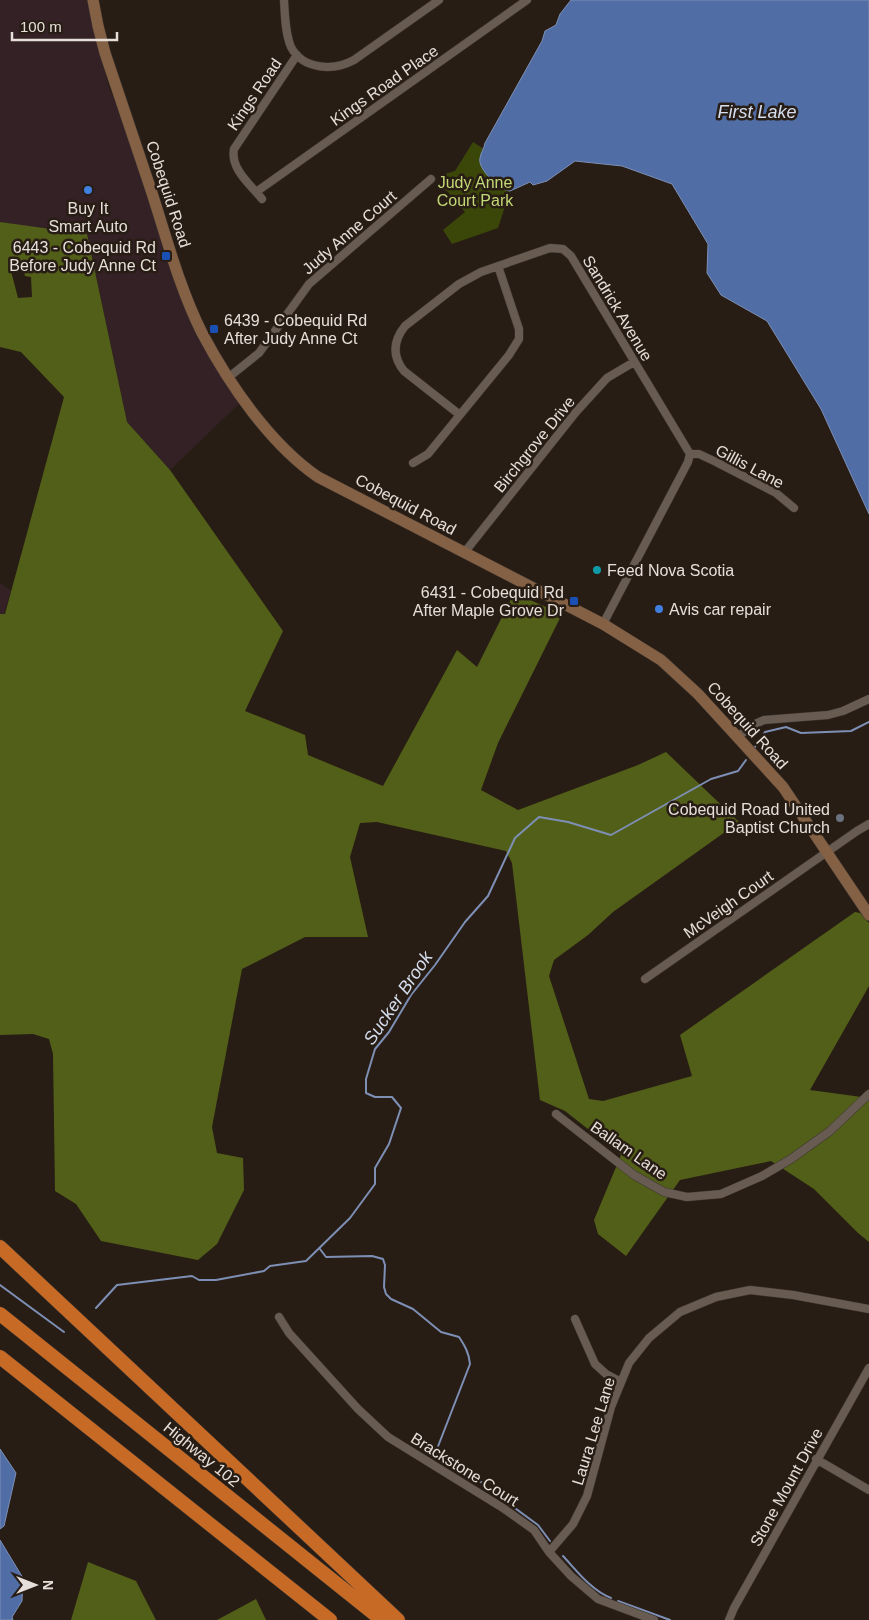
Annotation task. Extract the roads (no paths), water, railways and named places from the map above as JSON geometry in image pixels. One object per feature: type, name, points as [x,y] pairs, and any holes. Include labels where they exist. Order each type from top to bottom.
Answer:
[{"type":"highway","points":[[0,1248],[398,1620]]},
{"type":"highway","name":"Highway 102","points":[[0,1314],[382,1620]]},
{"type":"highway","points":[[0,1357],[330,1620]]},
{"type":"highway","points":[[0,1361],[16,1370]]},
{"type":"main road","name":"Cobequid Road","points":[[93,0],[105,53],[181,282],[202,333],[229,377],[266,428],[300,464],[318,477],[603,624],[661,660],[698,694],[783,788],[869,914]]},
{"type":"street","points":[[284,0],[288,37],[297,55],[314,65],[334,67],[344,66],[439,0]]},
{"type":"street","name":"Kings Road Place","points":[[256,192],[527,0]]},
{"type":"street","name":"Kings Road","points":[[262,199],[235,164],[234,149],[297,55]]},
{"type":"street","name":"Judy Anne Court","points":[[229,377],[259,354],[309,284],[431,179]]},
{"type":"street","name":"Sandrick Avenue","points":[[460,414],[404,371],[395,354],[395,343],[399,333],[405,326],[458,284],[481,272],[550,248],[557,248],[568,253],[689,458]]},
{"type":"street","points":[[413,463],[428,454],[510,355],[519,340],[519,329],[498,266]]},
{"type":"street","name":"Birchgrove Drive","points":[[464,553],[576,412],[607,378],[634,362]]},
{"type":"street","name":"Gillis Lane","points":[[689,458],[699,454],[714,461],[776,493],[794,508]]},
{"type":"street","points":[[603,624],[689,458]]},
{"type":"street","points":[[737,738],[764,720],[828,715],[843,711],[869,699]]},
{"type":"street","name":"McVeigh Court","points":[[645,979],[869,824]]},
{"type":"street","name":"Ballam Lane","points":[[556,1114],[634,1175],[664,1192],[687,1197],[721,1194],[762,1176],[791,1159],[830,1131],[869,1094]]},
{"type":"street","name":"Laura Lee Lane","points":[[549,1552],[573,1524],[586,1496],[611,1407],[629,1363],[649,1338],[680,1312],[716,1297],[750,1290],[793,1295],[869,1309]]},
{"type":"street","name":"Brackstone Court","points":[[280,1317],[289,1333],[358,1409],[388,1437],[503,1508],[534,1530],[549,1552],[571,1576],[598,1599],[654,1620]]},
{"type":"street","points":[[575,1319],[595,1364],[606,1374],[621,1382]]},
{"type":"street","name":"Stone Mount Drive","points":[[729,1620],[738,1599],[869,1368]]},
{"type":"street","points":[[816,1459],[869,1490]]},
{"type":"water","name":"First Lake","points":[[571,0],[869,0],[869,514],[821,409],[767,321],[721,295],[707,273],[708,244],[672,184],[622,166],[575,161],[547,181],[533,185],[530,182],[510,191],[495,183],[482,168],[480,158],[485,143],[542,41],[545,31],[556,25],[560,14]]},
{"type":"water","points":[[0,1449],[16,1473],[4,1526],[0,1529]]},
{"type":"water","points":[[0,1540],[23,1578],[22,1601],[12,1617],[13,1620],[0,1620]]},
{"type":"waterway","name":"Sucker Brook","points":[[755,747],[765,732],[786,727],[801,733],[851,731],[869,722]]},
{"type":"waterway","name":"Sucker Brook","points":[[96,1308],[117,1285],[192,1276],[199,1280],[216,1280],[264,1271],[270,1266],[306,1261],[350,1218],[375,1184],[375,1168],[389,1144],[401,1108],[392,1097],[375,1097],[366,1093],[366,1079],[375,1049],[389,1032],[411,995],[465,922],[488,896],[515,838],[539,817],[568,822],[611,835],[711,779],[738,771],[746,760]]},
{"type":"waterway","points":[[320,1249],[326,1257],[372,1256],[383,1259],[386,1294],[391,1299],[413,1309],[441,1332],[459,1337],[461,1340],[468,1353],[470,1364],[437,1449],[437,1458],[457,1469]]},
{"type":"waterway","name":"Sucker Brook","points":[[0,1285],[64,1332]]},
{"type":"waterway","points":[[471,1477],[485,1484]]},
{"type":"waterway","points":[[500,1497],[538,1525],[550,1541]]},
{"type":"waterway","points":[[563,1556],[591,1586],[611,1598]]},
{"type":"waterway","points":[[618,1601],[670,1620]]},
{"type":"place","name":"Buy It Smart Auto","points":[[88,190]]},
{"type":"place","name":"6443 - Cobequid Rd Before Judy Anne Ct","points":[[166,256]]},
{"type":"place","name":"6439 - Cobequid Rd After Judy Anne Ct","points":[[214,329]]},
{"type":"place","name":"Feed Nova Scotia","points":[[597,570]]},
{"type":"place","name":"6431 - Cobequid Rd After Maple Grove Dr","points":[[574,601]]},
{"type":"place","name":"Avis car repair","points":[[659,609]]},
{"type":"place","name":"Cobequid Road United Baptist Church","points":[[840,818]]},
{"type":"park label","name":"Judy Anne Court Park","points":[[475,191]]}]
